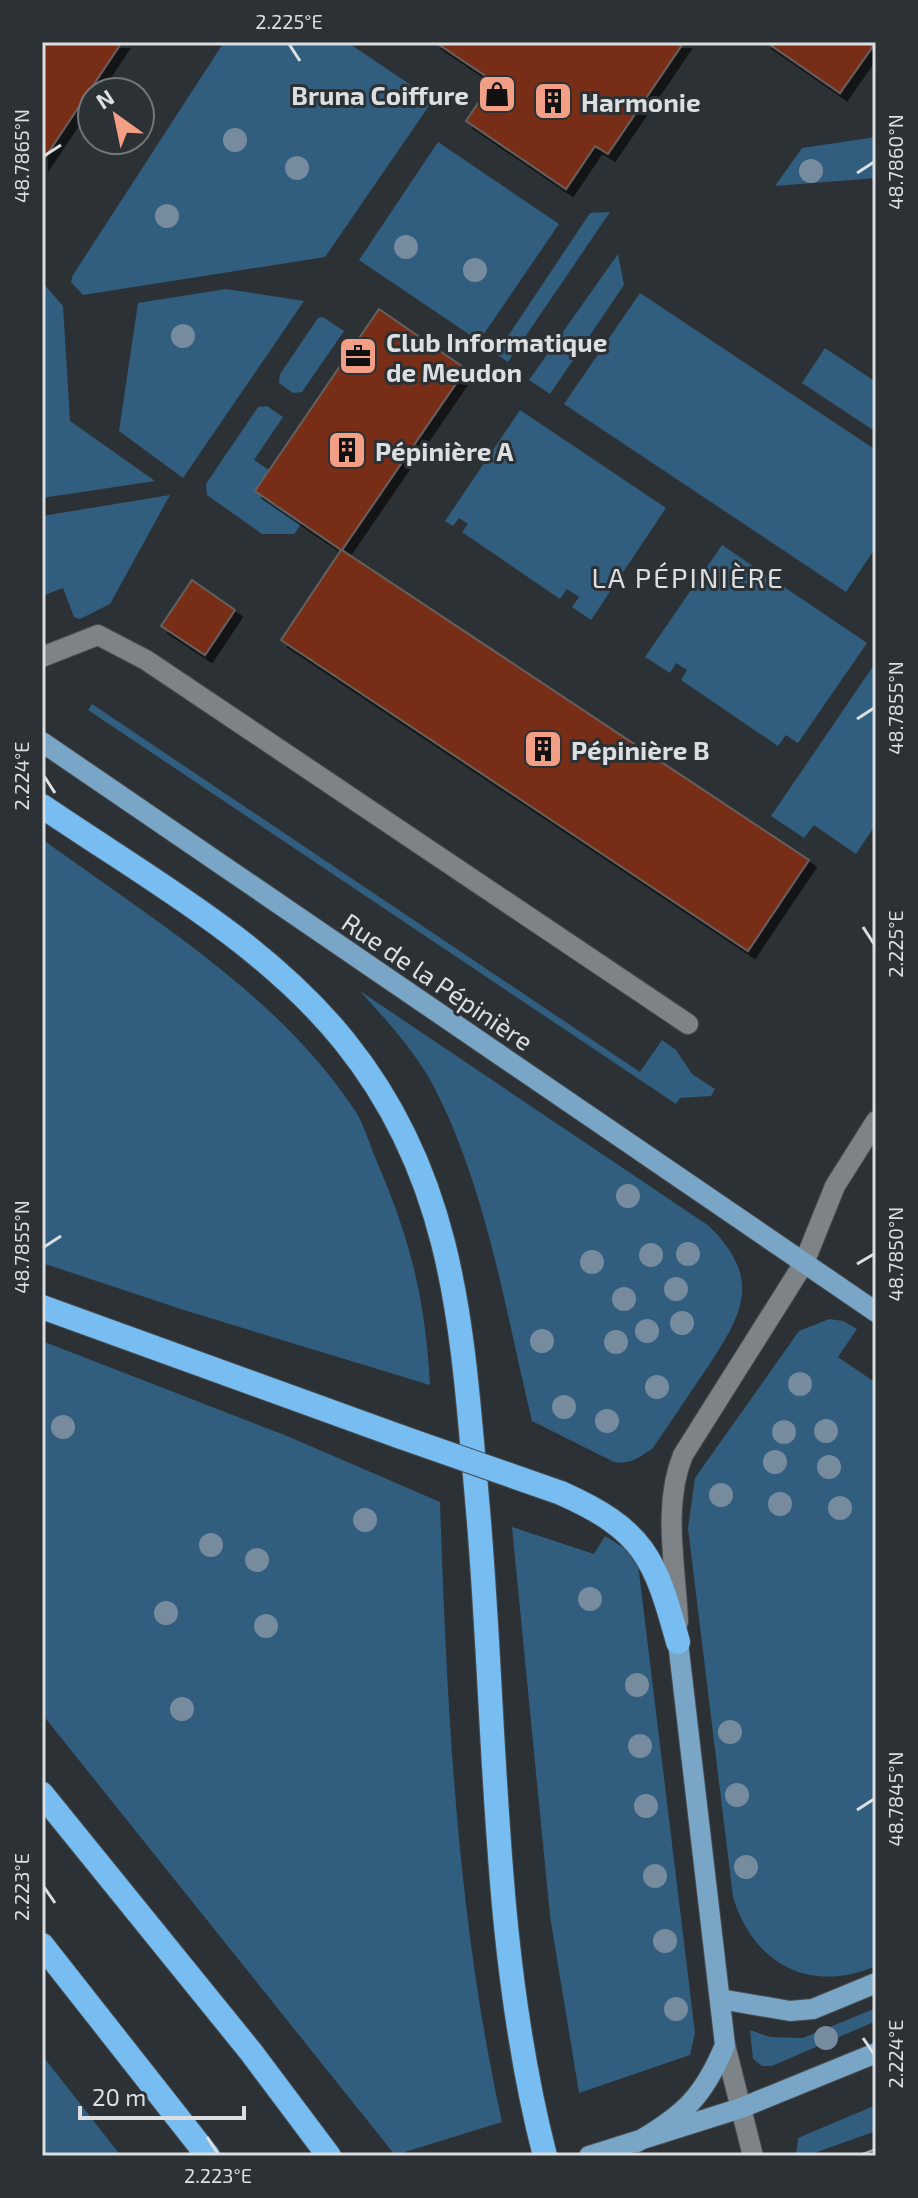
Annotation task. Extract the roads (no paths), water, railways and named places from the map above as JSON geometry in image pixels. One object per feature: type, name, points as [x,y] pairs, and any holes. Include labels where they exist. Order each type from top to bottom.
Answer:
[{"type":"highway","points":[[42,806],[234,936],[317,1011],[368,1074],[427,1186],[445,1241],[464,1354],[483,1564],[502,1890],[530,2096],[545,2156]]},
{"type":"highway","points":[[42,1307],[561,1493],[608,1517],[634,1538],[656,1569],[678,1642]]},
{"type":"highway","points":[[42,1794],[251,2052],[329,2156]]},
{"type":"highway","points":[[42,1945],[208,2156]]},
{"type":"main road","name":"Rue de la Pépinière","points":[[42,742],[876,1312]]},
{"type":"main road","points":[[637,2142],[684,2112],[704,2090],[725,2045],[678,1642]]},
{"type":"main road","points":[[720,1999],[790,2011],[813,2009],[876,1983]]},
{"type":"main road","points":[[589,2156],[741,2108],[876,2053]]},
{"type":"street","points":[[42,657],[98,635],[146,660],[688,1024]]},
{"type":"street","points":[[678,1642],[672,1519],[675,1474],[683,1455],[804,1263],[835,1186],[876,1121]]},
{"type":"street","points":[[725,2045],[753,2156]]},
{"type":"tram line","points":[[857,2156],[876,2149]]},
{"type":"place","name":"Bruna Coiffure","points":[[497,94]]},
{"type":"place","name":"Harmonie","points":[[553,101]]},
{"type":"place","name":"Club Informatique de Meudon","points":[[358,356]]},
{"type":"place","name":"Pépinière A","points":[[347,450]]},
{"type":"place","name":"Pépinière B","points":[[543,749]]},
{"type":"district","name":"LA PÉPINIÈRE","points":[[688,577]]}]
